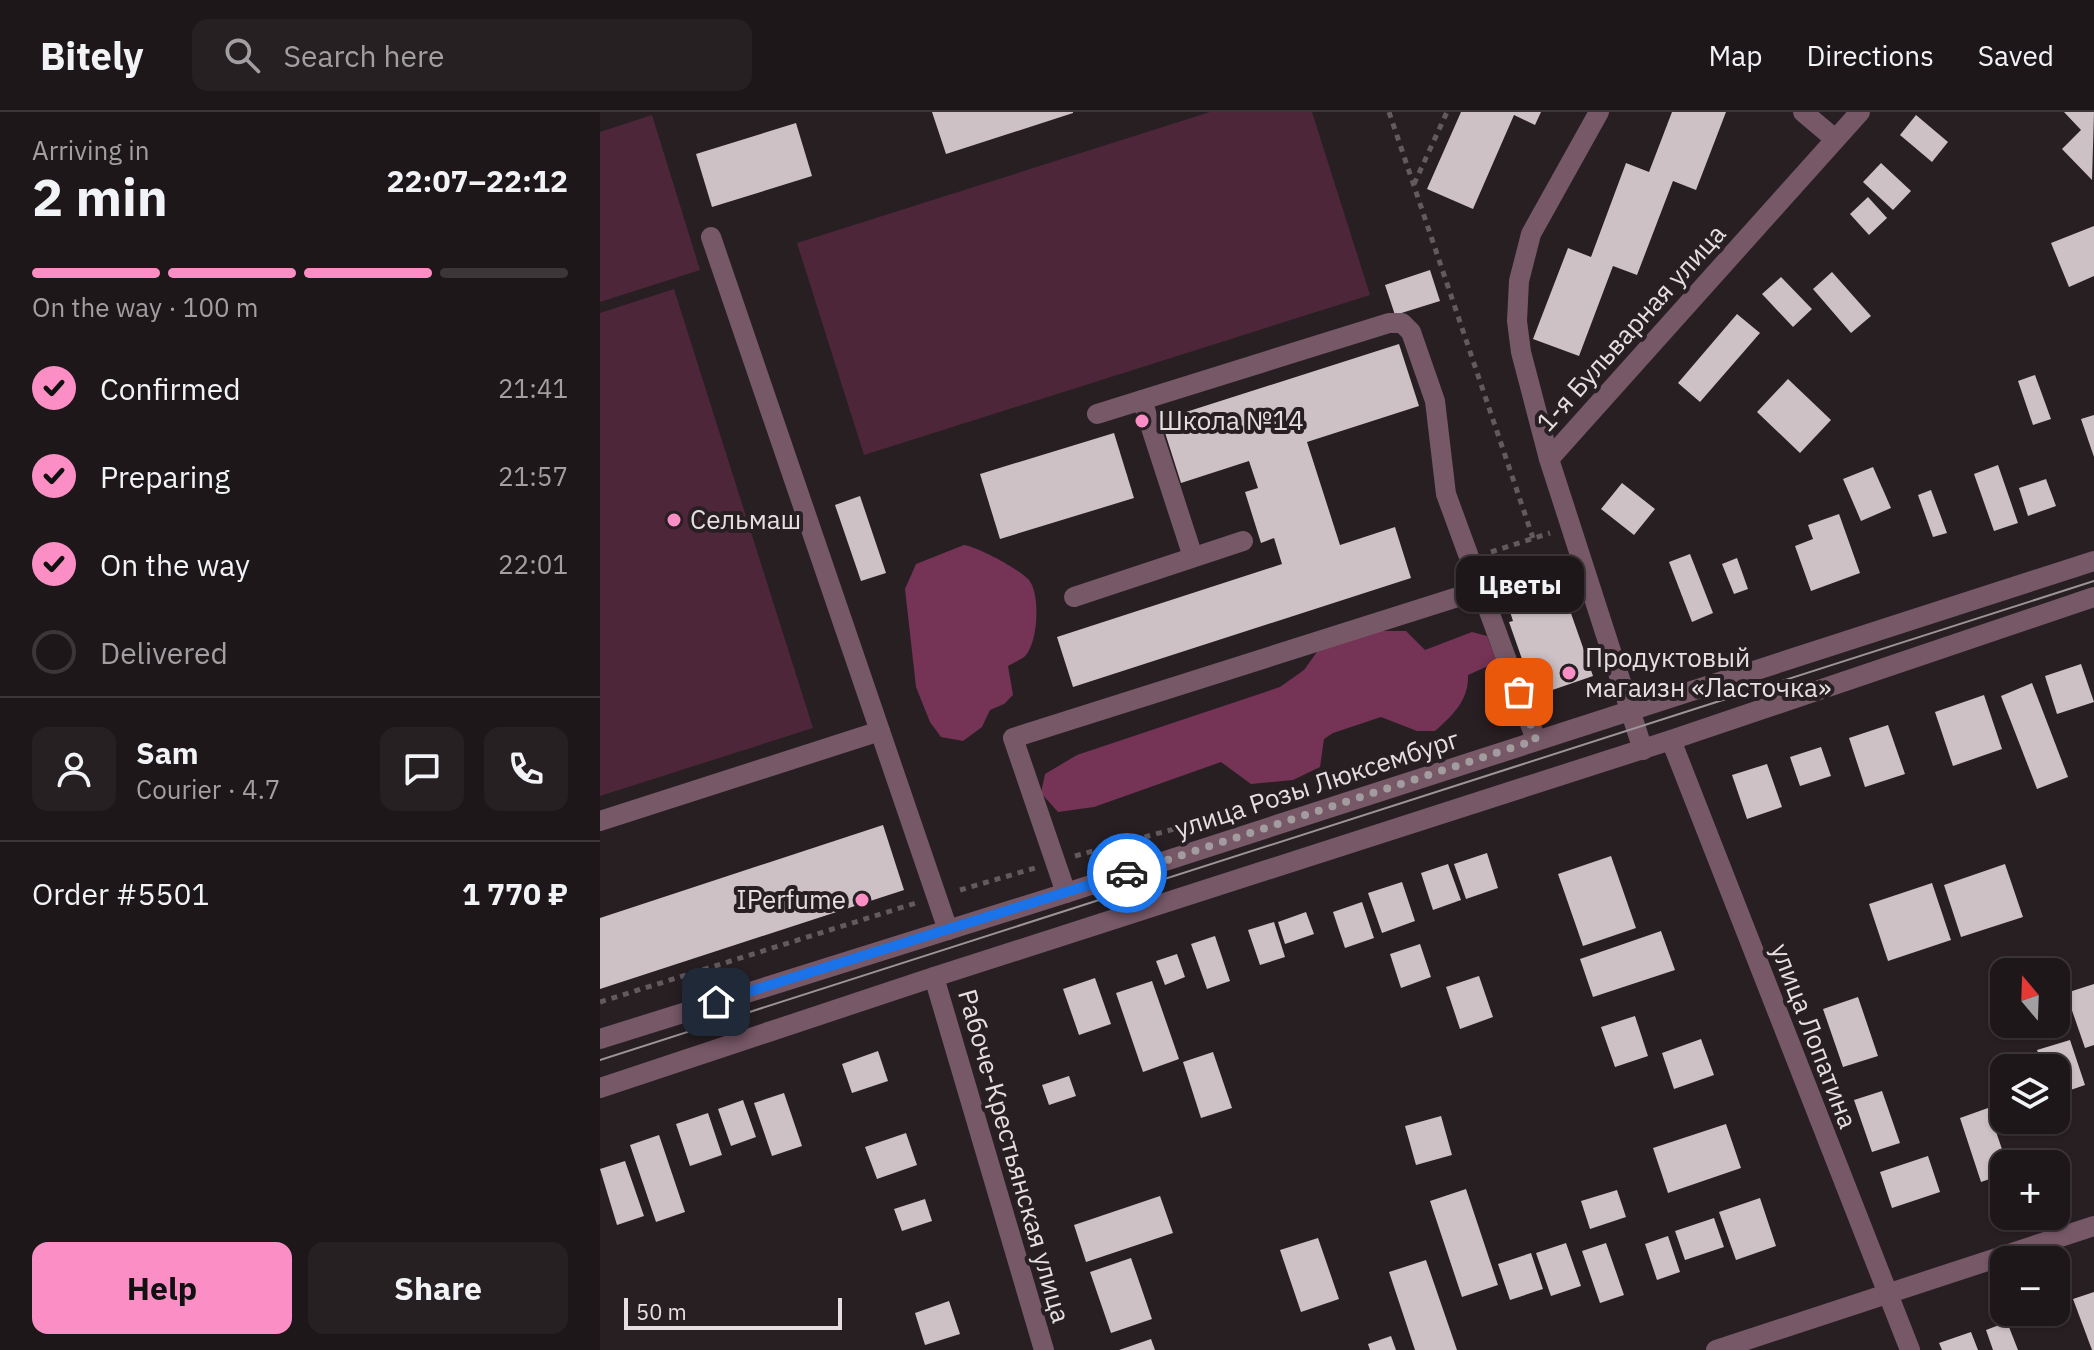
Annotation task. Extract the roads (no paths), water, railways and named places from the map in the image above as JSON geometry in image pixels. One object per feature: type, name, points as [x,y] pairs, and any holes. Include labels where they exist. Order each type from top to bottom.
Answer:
[{"type":"street","points":[[1549,459],[1521,352],[1517,321],[1519,281],[1531,234],[1599,112]]},
{"type":"street","points":[[1803,112],[1835,139]]},
{"type":"street","name":"1-я Бульварная улица","points":[[1643,750],[1549,459],[1860,112]]},
{"type":"street","points":[[711,237],[948,930]]},
{"type":"street","points":[[1097,414],[1389,323],[1402,323],[1411,332],[1435,401],[1446,494],[1536,740]]},
{"type":"street","points":[[1142,400],[1193,557]]},
{"type":"street","points":[[1074,597],[1243,541]]},
{"type":"street","name":"улица Розы Люксембург","points":[[600,1039],[1066,893],[2094,561]]},
{"type":"street","points":[[1066,893],[1013,738],[1483,589]]},
{"type":"street","points":[[600,1088],[934,977],[1643,750],[2094,597]]},
{"type":"street","points":[[600,821],[880,731]]},
{"type":"street","name":"улица Лопатина","points":[[1671,740],[1910,1350]]},
{"type":"street","name":"Рабоче-Крестьянская улица","points":[[934,977],[1044,1350]]},
{"type":"street","points":[[1716,1350],[2094,1226]]},
{"type":"tram line","points":[[600,1060],[2094,581]]},
{"type":"place","name":"Школа №14","points":[[1142,421]]},
{"type":"place","name":"Сельмаш","points":[[674,520]]},
{"type":"place","name":"Продуктовый магаизн «Ласточка»","points":[[1569,673]]},
{"type":"place","name":"Цветы","points":[[1519,692]]},
{"type":"place","name":"IPerfume","points":[[862,900]]}]
